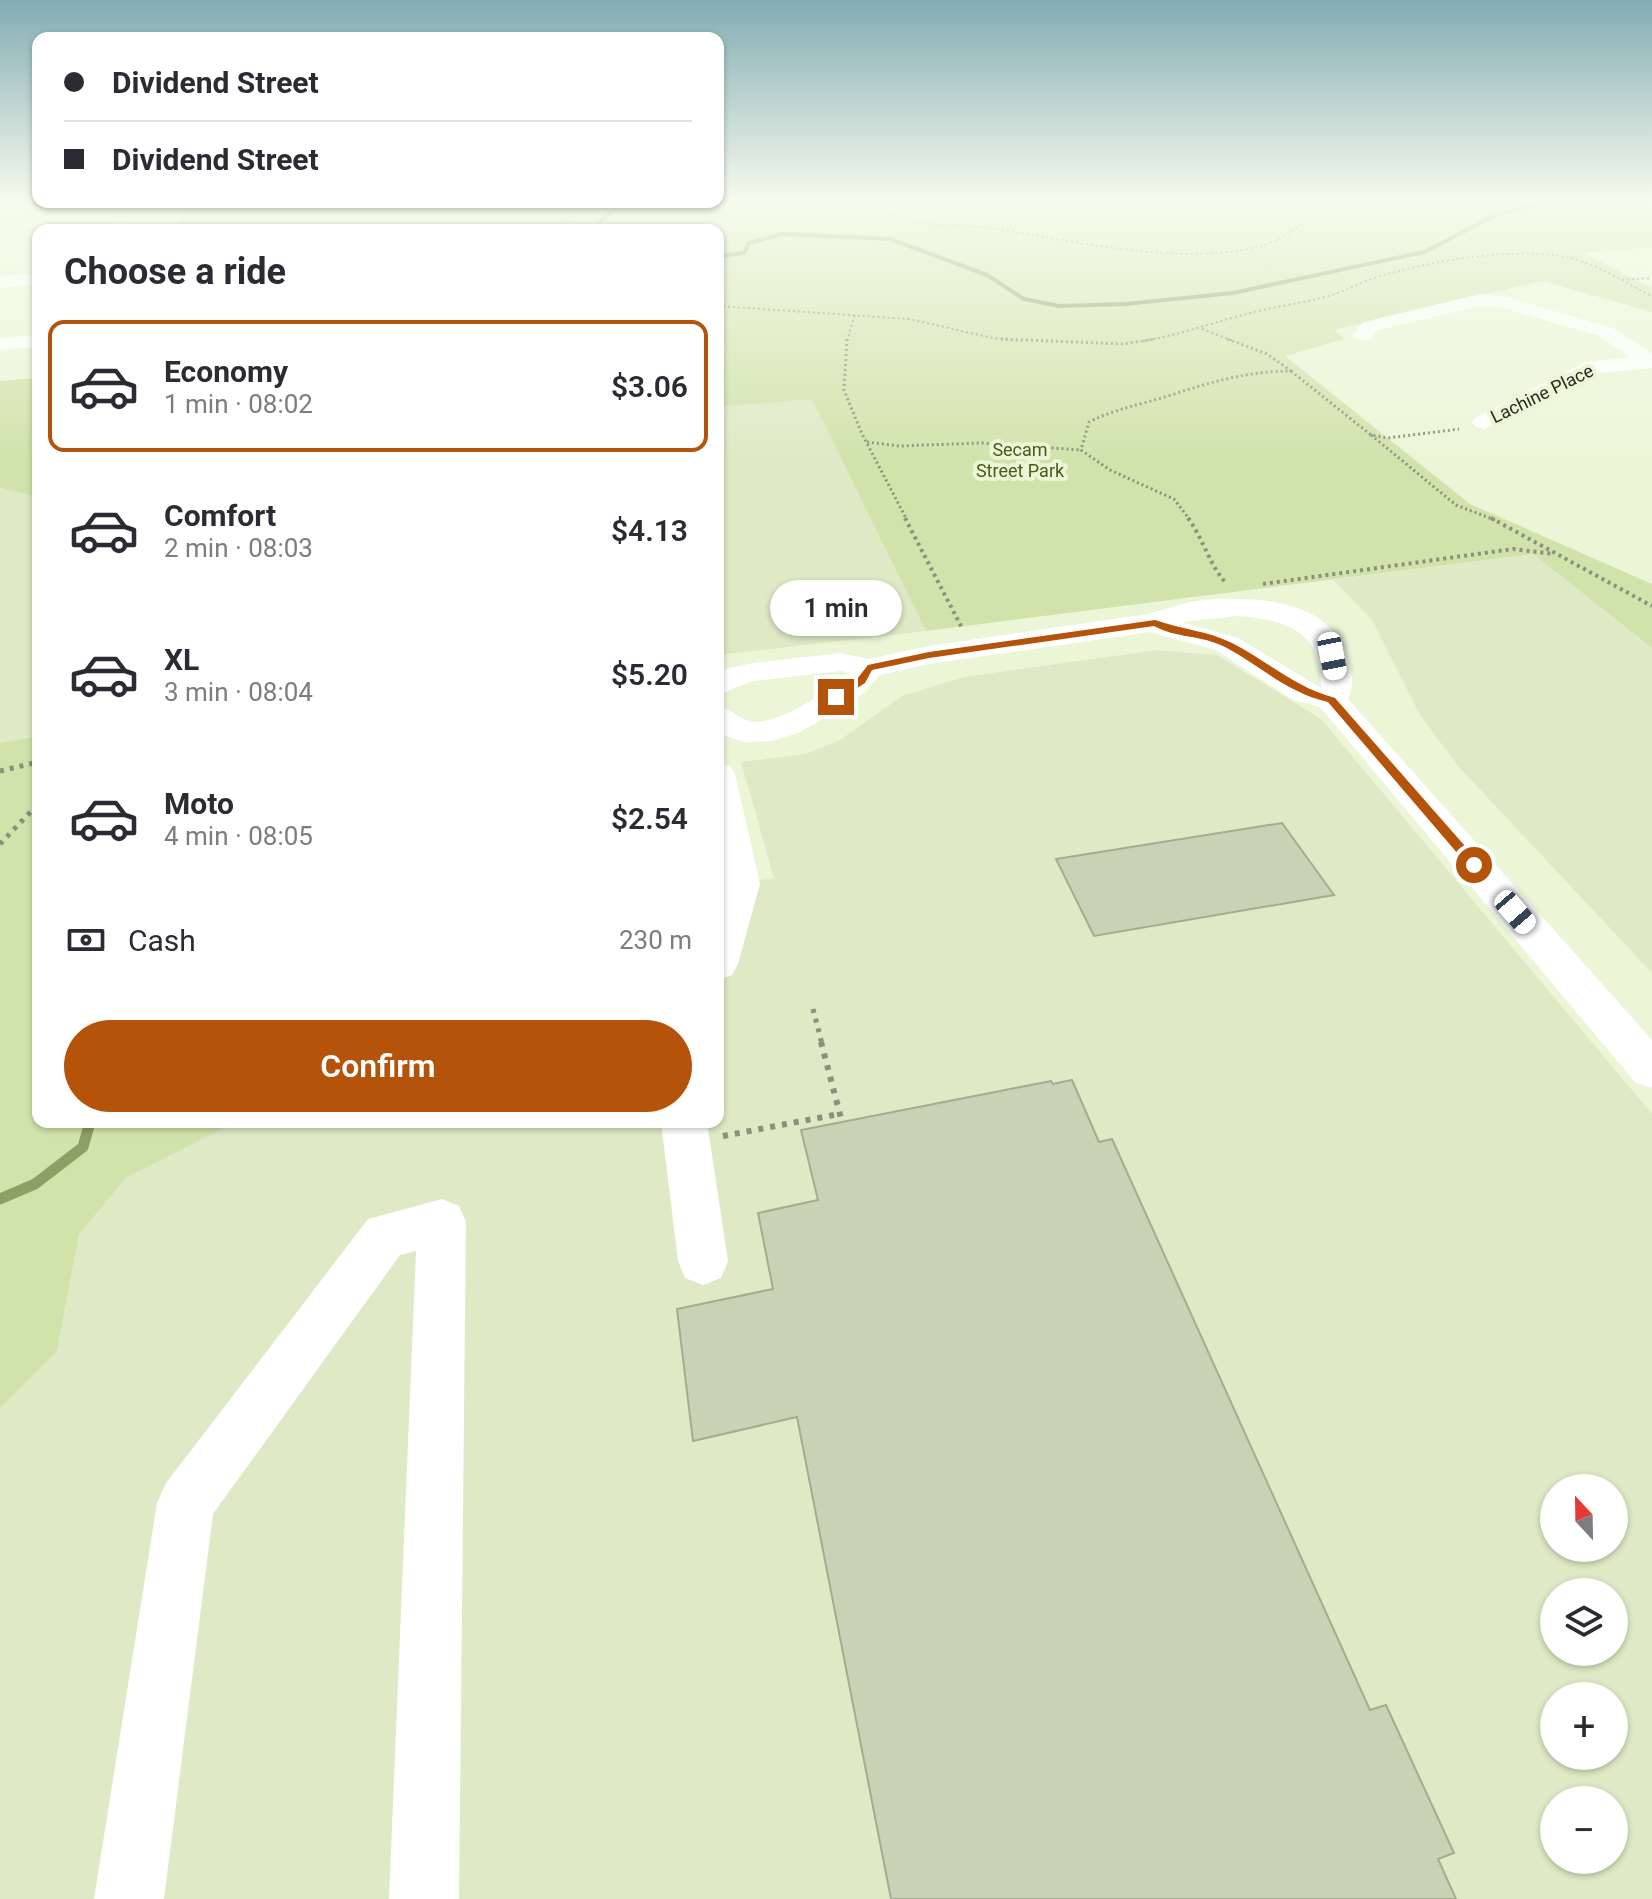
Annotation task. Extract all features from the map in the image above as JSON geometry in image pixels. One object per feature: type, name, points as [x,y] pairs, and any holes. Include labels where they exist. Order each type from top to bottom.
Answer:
[{"type":"street","points":[[1362,335],[1371,326],[1480,300],[1500,301],[1606,332],[1637,349],[1650,362]]},
{"type":"street","points":[[0,344],[32,341]]},
{"type":"street","name":"Lachine Place","points":[[1484,422],[1594,367],[1650,362]]},
{"type":"street","points":[[1227,644],[1223,623],[1233,598]]},
{"type":"street","points":[[724,681],[767,670],[841,662],[868,668],[973,648],[1155,622],[1166,616],[1233,598],[1281,612],[1316,629],[1332,656],[1338,686],[1331,700]]},
{"type":"street","points":[[1155,622],[1167,629],[1195,633],[1227,644],[1304,693],[1331,700],[1652,1070]]},
{"type":"street","points":[[726,722],[769,733],[787,728],[861,681],[868,668]]},
{"type":"street","points":[[724,803],[741,884],[724,943]]},
{"type":"street","points":[[686,1133],[703,1261]]},
{"type":"street","points":[[129,1899],[186,1503],[385,1235],[442,1222],[424,1899]]},
{"type":"path","points":[[724,306],[909,319],[993,338],[1075,345],[1123,344],[1200,328],[1353,288]]},
{"type":"path","points":[[855,314],[846,343],[844,390],[866,442],[973,648]]},
{"type":"path","points":[[1200,328],[1267,354],[1456,505],[1482,514],[1652,606]]},
{"type":"path","points":[[1081,450],[1089,422],[1117,408],[1169,396],[1209,381],[1263,371],[1291,371]]},
{"type":"path","points":[[1371,435],[1388,438],[1454,430],[1484,422]]},
{"type":"path","points":[[866,442],[899,446],[982,443],[1081,450],[1110,470],[1174,499],[1200,534],[1214,570],[1233,598]]},
{"type":"path","points":[[1256,585],[1513,549],[1558,555]]},
{"type":"path","points":[[0,771],[32,763]]},
{"type":"path","points":[[0,844],[32,810]]},
{"type":"path","points":[[813,1009],[842,1122]]},
{"type":"path","points":[[686,1133],[839,1114]]},
{"type":"shaded area","points":[[812,398],[926,631],[724,654],[724,406]]},
{"type":"shaded area","points":[[0,488],[32,496],[32,737],[0,743]]},
{"type":"shaded area","points":[[1533,554],[1652,648],[1652,973],[1458,766],[1420,715],[1372,620],[1333,580]]},
{"type":"shaded area","points":[[1157,650],[1217,655],[1321,719],[1652,1114],[1652,1899],[0,1899],[0,1408],[57,1351],[79,1234],[127,1177],[224,1128],[724,1128],[724,886],[774,878],[741,762],[806,754],[840,740],[902,696],[964,677]]},
{"type":"green space","name":"Secam Street Park","points":[[724,288],[1514,288],[1334,330],[1344,339],[1285,356],[1470,504],[1652,584],[1652,648],[1533,554],[926,631],[812,399],[724,406]]},
{"type":"green space","name":"Secam Street Park","points":[[1565,288],[1651,288],[1652,312]]},
{"type":"green space","points":[[32,378],[32,496],[0,488],[0,381]]},
{"type":"green space","points":[[32,737],[32,1128],[224,1128],[127,1177],[79,1234],[57,1351],[0,1408],[0,743]]},
{"type":"building","points":[[1282,823],[1334,895],[1094,936],[1056,859]]},
{"type":"building","points":[[1072,1080],[1099,1142],[1112,1139],[1370,1710],[1386,1705],[1454,1853],[1438,1859],[1456,1899],[891,1899],[797,1417],[693,1441],[677,1309],[773,1289],[758,1213],[818,1200],[801,1130],[1051,1081],[1053,1084]]},
{"type":"waterway","points":[[1006,288],[1024,299],[1059,306],[1125,304],[1258,288]]},
{"type":"waterway","points":[[0,1199],[35,1184],[83,1147],[88,1128]]},
{"type":"route","points":[[836,697],[861,681],[868,668],[929,655],[1155,622],[1167,629],[1195,633],[1227,644],[1304,693],[1331,700],[1474,865]]}]
